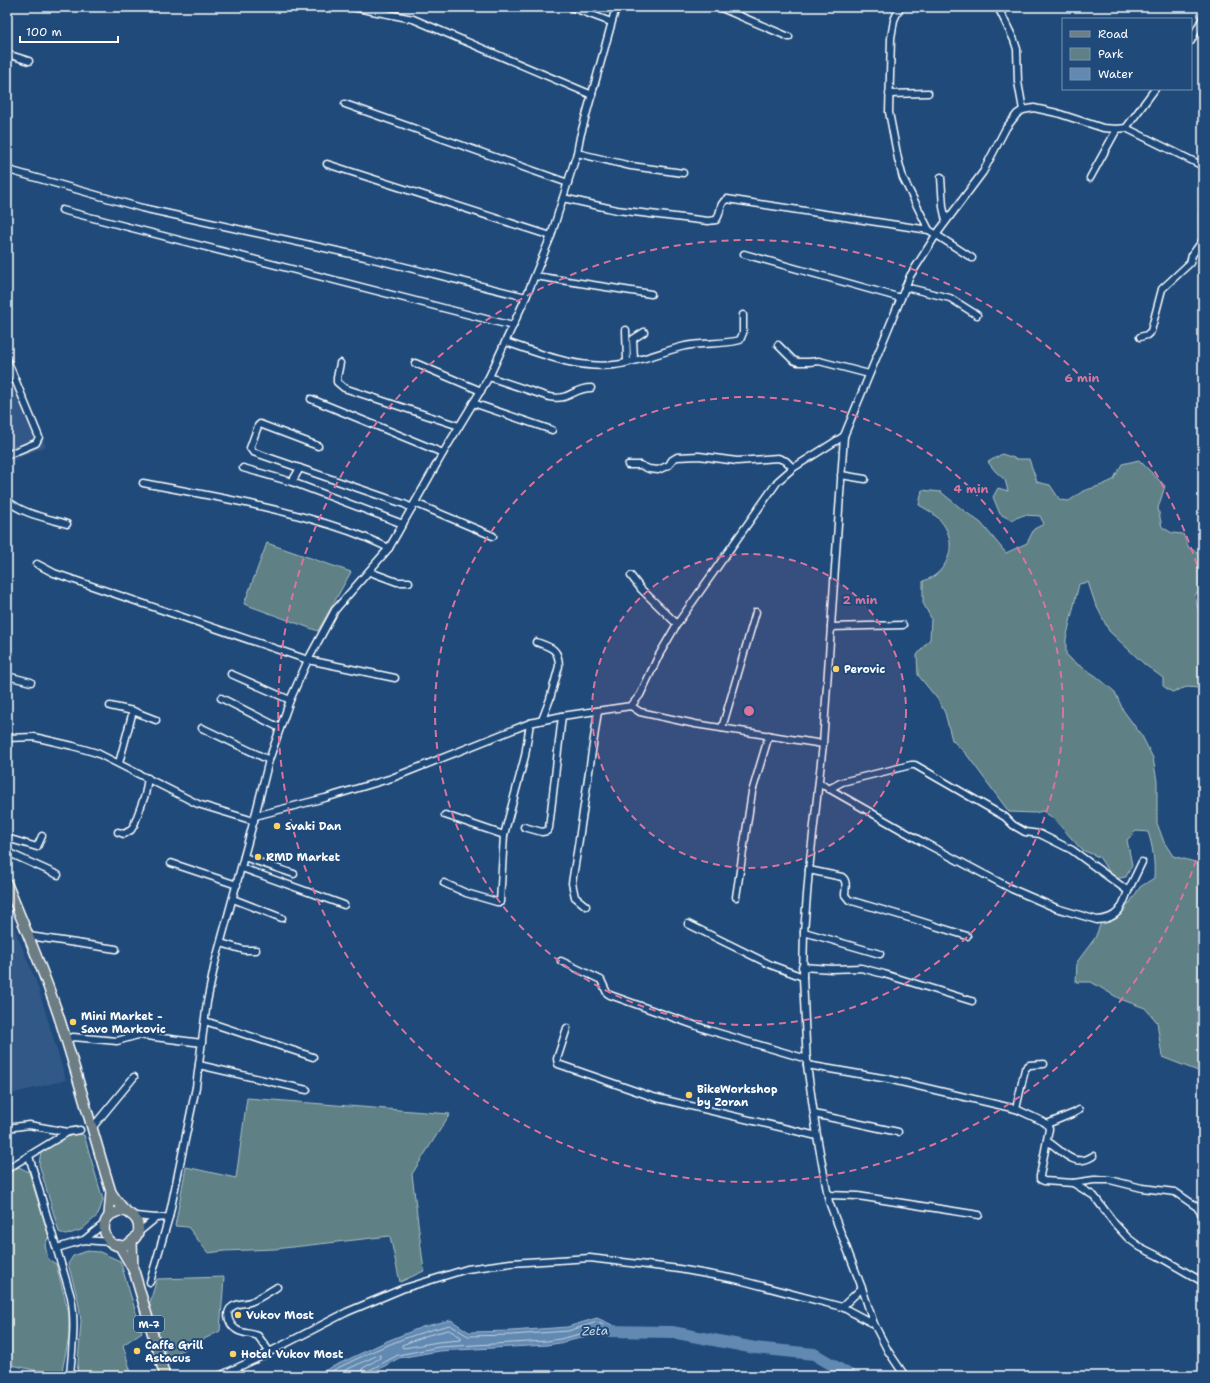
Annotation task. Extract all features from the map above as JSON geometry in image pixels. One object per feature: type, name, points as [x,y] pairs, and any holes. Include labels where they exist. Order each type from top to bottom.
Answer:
[{"type":"main road","points":[[7,884],[29,936],[50,992],[66,1040],[111,1192],[125,1211]]},
{"type":"main road","points":[[107,1219],[119,1211],[125,1211],[135,1216],[139,1232],[132,1241],[127,1244],[119,1245],[110,1242],[105,1236],[107,1219],[111,1192]]},
{"type":"main road","name":"M-7","points":[[132,1241],[134,1271],[165,1376]]},
{"type":"main road","name":"M-7","points":[[119,1245],[134,1271]]},
{"type":"street","points":[[352,7],[414,19],[592,95]]},
{"type":"street","points":[[571,7],[611,22]]},
{"type":"street","points":[[150,1282],[169,1217],[194,1096],[210,987],[255,819],[269,760],[290,700],[308,660],[335,610],[370,572],[389,548],[443,453],[489,378],[506,342],[551,236],[577,153],[580,137],[616,7]]},
{"type":"street","points":[[719,7],[789,38]]},
{"type":"street","points":[[900,7],[894,20],[891,38],[889,112],[903,178],[930,230],[972,258]]},
{"type":"street","points":[[998,7],[1017,49],[1018,82],[1023,110]]},
{"type":"street","points":[[1192,39],[1203,18]]},
{"type":"street","points":[[7,54],[29,61]]},
{"type":"street","points":[[1126,128],[1154,90]]},
{"type":"street","points":[[889,94],[928,93]]},
{"type":"street","points":[[345,104],[568,183]]},
{"type":"street","points":[[905,1376],[888,1351],[874,1324],[829,1202],[817,1136],[807,1062],[802,977],[804,932],[809,870],[823,744],[844,436],[910,276],[936,235],[984,172],[1006,128],[1014,117],[1023,110],[1034,108],[1044,109],[1103,128],[1126,128],[1203,166]]},
{"type":"street","points":[[1090,178],[1117,129]]},
{"type":"street","points":[[577,153],[631,166],[683,173]]},
{"type":"street","points":[[327,164],[551,236]]},
{"type":"street","points":[[7,168],[12,171],[142,208],[365,257],[526,297]]},
{"type":"street","points":[[941,177],[946,221]]},
{"type":"street","points":[[563,198],[617,210],[708,222],[716,220],[719,216],[720,206],[723,201],[727,199],[930,230]]},
{"type":"street","points":[[62,210],[513,326]]},
{"type":"street","points":[[1203,214],[1203,230]]},
{"type":"street","points":[[1140,337],[1146,336],[1151,331],[1162,289],[1190,264],[1192,255],[1202,243]]},
{"type":"street","points":[[744,254],[901,298]]},
{"type":"street","points":[[535,276],[651,294]]},
{"type":"street","points":[[906,287],[950,298],[977,315]]},
{"type":"street","points":[[506,342],[560,361],[584,365],[614,365],[658,355],[686,346],[730,343],[740,340],[743,333],[743,315]]},
{"type":"street","points":[[626,330],[627,362]]},
{"type":"street","points":[[634,360],[633,339],[644,332]]},
{"type":"street","points":[[778,345],[793,360],[798,362],[819,361],[870,374]]},
{"type":"street","points":[[7,360],[39,437],[36,443],[7,455]]},
{"type":"street","points":[[340,363],[336,378],[337,382],[344,388],[459,426]]},
{"type":"street","points":[[415,363],[481,391]]},
{"type":"street","points":[[489,378],[558,399],[567,397],[582,388],[591,388]]},
{"type":"street","points":[[311,399],[443,453]]},
{"type":"street","points":[[473,403],[552,430]]},
{"type":"street","points":[[318,446],[263,424],[258,426],[250,448],[253,452],[404,504],[413,505],[493,536]]},
{"type":"street","points":[[7,738],[34,737],[97,753],[198,804],[255,819],[392,778],[530,723],[562,716],[631,706],[640,695],[659,655],[678,624],[778,481],[793,468],[844,436]]},
{"type":"street","points":[[628,465],[640,465],[649,469],[658,470],[669,465],[672,460],[678,457],[692,456],[737,461],[778,458],[786,461],[793,468]]},
{"type":"street","points":[[243,468],[292,482],[403,524]]},
{"type":"street","points":[[292,482],[300,468]]},
{"type":"street","points":[[841,475],[865,479]]},
{"type":"street","points":[[143,483],[239,501],[294,515],[349,532],[389,548]]},
{"type":"street","points":[[7,500],[11,504],[27,512],[66,524]]},
{"type":"street","points":[[37,564],[54,573],[308,660],[395,678]]},
{"type":"street","points":[[370,572],[396,582],[409,582]]},
{"type":"street","points":[[632,576],[641,589],[678,624]]},
{"type":"street","points":[[722,728],[756,612]]},
{"type":"street","points":[[831,627],[903,625]]},
{"type":"street","points":[[536,642],[551,648],[557,654],[559,661],[550,699],[542,720]]},
{"type":"street","points":[[231,674],[290,700]]},
{"type":"street","points":[[7,676],[31,682]]},
{"type":"street","points":[[221,698],[280,728]]},
{"type":"street","points":[[110,706],[133,711],[156,720]]},
{"type":"street","points":[[631,706],[640,712],[722,728],[823,744]]},
{"type":"street","points":[[118,763],[133,711]]},
{"type":"street","points":[[586,906],[575,897],[572,883],[598,711]]},
{"type":"street","points":[[524,827],[542,832],[549,828],[562,716]]},
{"type":"street","points":[[444,883],[466,893],[500,902],[504,835],[525,756],[530,723]]},
{"type":"street","points":[[202,728],[269,760]]},
{"type":"street","points":[[736,897],[752,792],[769,735]]},
{"type":"street","points":[[830,789],[842,782],[915,765],[1005,817],[1013,825],[1025,832],[1040,834],[1072,850],[1128,891]]},
{"type":"street","points":[[118,832],[124,834],[131,830],[145,795],[148,778]]},
{"type":"street","points":[[819,783],[922,841],[1012,889],[1056,908],[1097,920],[1104,920],[1117,914],[1142,862]]},
{"type":"street","points":[[445,815],[504,835]]},
{"type":"street","points":[[7,838],[37,847],[42,836]]},
{"type":"street","points":[[7,852],[58,875]]},
{"type":"street","points":[[244,857],[294,874]]},
{"type":"street","points":[[171,863],[237,885]]},
{"type":"street","points":[[242,868],[344,905]]},
{"type":"street","points":[[809,870],[842,877],[845,879],[845,895],[849,900],[966,936]]},
{"type":"street","points":[[234,898],[282,918]]},
{"type":"street","points":[[688,924],[771,965],[802,977]]},
{"type":"street","points":[[804,932],[880,954]]},
{"type":"street","points":[[29,936],[116,949]]},
{"type":"street","points":[[221,943],[244,950],[256,950]]},
{"type":"street","points":[[560,961],[601,980],[607,993],[610,995],[708,1030],[807,1062],[1016,1109],[1047,1124],[1049,1129],[1040,1179],[1044,1181],[1073,1183],[1094,1180],[1110,1180],[1142,1188],[1175,1192],[1197,1207],[1203,1216]]},
{"type":"street","points":[[802,968],[861,968],[972,1001]]},
{"type":"street","points":[[205,1021],[313,1057]]},
{"type":"street","points":[[567,1028],[556,1059],[558,1064],[653,1096],[817,1136]]},
{"type":"street","points":[[66,1040],[73,1037],[117,1041],[138,1034],[202,1043]]},
{"type":"street","points":[[1016,1109],[1025,1069],[1029,1065],[1044,1064]]},
{"type":"street","points":[[199,1065],[307,1090]]},
{"type":"street","points":[[92,1128],[134,1077]]},
{"type":"street","points":[[1047,1124],[1079,1110]]},
{"type":"street","points":[[814,1114],[898,1132]]},
{"type":"street","points":[[7,1128],[29,1125],[68,1132],[80,1130]]},
{"type":"street","points":[[7,1169],[68,1132]]},
{"type":"street","points":[[1047,1141],[1070,1158],[1084,1160],[1093,1156]]},
{"type":"street","points":[[29,1156],[57,1248],[74,1311],[70,1376]]},
{"type":"street","points":[[1073,1183],[1094,1196],[1115,1224],[1128,1238],[1140,1247],[1203,1282]]},
{"type":"street","points":[[828,1195],[858,1196],[979,1215]]},
{"type":"street","points":[[135,1216],[156,1218],[169,1217]]},
{"type":"street","points":[[139,1232],[156,1218]]},
{"type":"street","points":[[84,1240],[107,1219]]},
{"type":"street","points":[[57,1248],[84,1240],[110,1242]]},
{"type":"street","points":[[219,1376],[348,1312],[402,1289],[467,1269],[519,1263],[590,1258],[679,1269],[735,1279],[842,1307],[874,1324]]},
{"type":"street","points":[[269,1351],[258,1336],[242,1332],[233,1327],[229,1321],[228,1315],[231,1307],[250,1302],[277,1287]]},
{"type":"street","points":[[842,1307],[862,1288]]},
{"type":"shaded area","points":[[7,355],[46,446],[7,463]]},
{"type":"shaded area","points":[[7,911],[36,981],[66,1080],[7,1095]]},
{"type":"green space","points":[[1002,454],[1017,459],[1029,459],[1037,482],[1050,485],[1060,500],[1069,501],[1083,491],[1113,480],[1122,464],[1139,460],[1165,486],[1158,508],[1162,527],[1172,533],[1183,534],[1189,548],[1203,556],[1203,589],[1195,595],[1198,609],[1203,608],[1203,685],[1199,688],[1187,687],[1172,692],[1163,686],[1163,678],[1144,664],[1109,631],[1095,603],[1088,582],[1079,584],[1066,639],[1066,654],[1074,662],[1096,676],[1115,692],[1123,710],[1142,736],[1153,758],[1157,781],[1157,823],[1164,842],[1173,856],[1195,862],[1203,868],[1203,1073],[1162,1057],[1157,1022],[1145,1008],[1120,999],[1091,982],[1076,982],[1077,962],[1095,938],[1102,920],[1118,913],[1129,904],[1140,887],[1154,878],[1153,855],[1148,832],[1136,831],[1127,840],[1132,865],[1126,877],[1114,879],[1099,857],[1082,850],[1054,819],[1043,811],[1034,813],[1009,812],[967,755],[952,740],[945,713],[939,701],[918,675],[917,655],[930,639],[931,618],[923,603],[923,581],[934,576],[941,570],[949,555],[950,547],[947,531],[943,524],[935,515],[919,505],[922,490],[941,492],[981,523],[1006,553],[1027,543],[1034,529],[1044,524],[1040,516],[1024,515],[1011,520],[1000,514],[993,497],[998,488],[1008,491],[1005,480],[988,462]]},
{"type":"green space","points":[[267,543],[351,572],[318,631],[244,604]]},
{"type":"green space","points":[[247,1098],[450,1114],[412,1174],[424,1271],[400,1282],[390,1236],[275,1249],[208,1253],[188,1227],[175,1226],[186,1167],[236,1178]]},
{"type":"green space","points":[[70,1133],[84,1135],[103,1200],[98,1215],[81,1230],[66,1235],[59,1232],[39,1164],[41,1152]]},
{"type":"green space","points":[[19,1167],[29,1172],[49,1236],[45,1245],[48,1259],[56,1264],[69,1314],[69,1337],[61,1376],[7,1364],[7,1175]]},
{"type":"green space","points":[[87,1251],[100,1252],[120,1261],[142,1332],[123,1345],[132,1376],[77,1376],[81,1321],[78,1300],[68,1264],[73,1256]]},
{"type":"green space","points":[[224,1277],[220,1331],[167,1358],[149,1305],[157,1279]]},
{"type":"water","points":[[597,1318],[617,1327],[620,1331],[619,1335],[585,1337],[547,1345],[439,1351],[399,1358],[367,1376],[313,1376],[387,1341],[422,1327],[451,1320],[469,1332],[567,1327]]},
{"type":"waterway","name":"Zeta","points":[[605,1331],[672,1332],[755,1348],[814,1354],[851,1376]]},
{"type":"place","name":"Perovic","points":[[836,669]]},
{"type":"place","name":"Svaki Dan","points":[[277,826]]},
{"type":"place","name":"RMD Market","points":[[258,857]]},
{"type":"place","name":"Mini Market - Savo Markovic","points":[[73,1022]]},
{"type":"place","name":"BikeWorkshop by Zoran","points":[[689,1095]]},
{"type":"place","name":"Vukov Most","points":[[238,1315]]},
{"type":"place","name":"Caffe Grill Astacus","points":[[137,1351]]},
{"type":"place","name":"Hotel Vukov Most","points":[[233,1354]]}]
